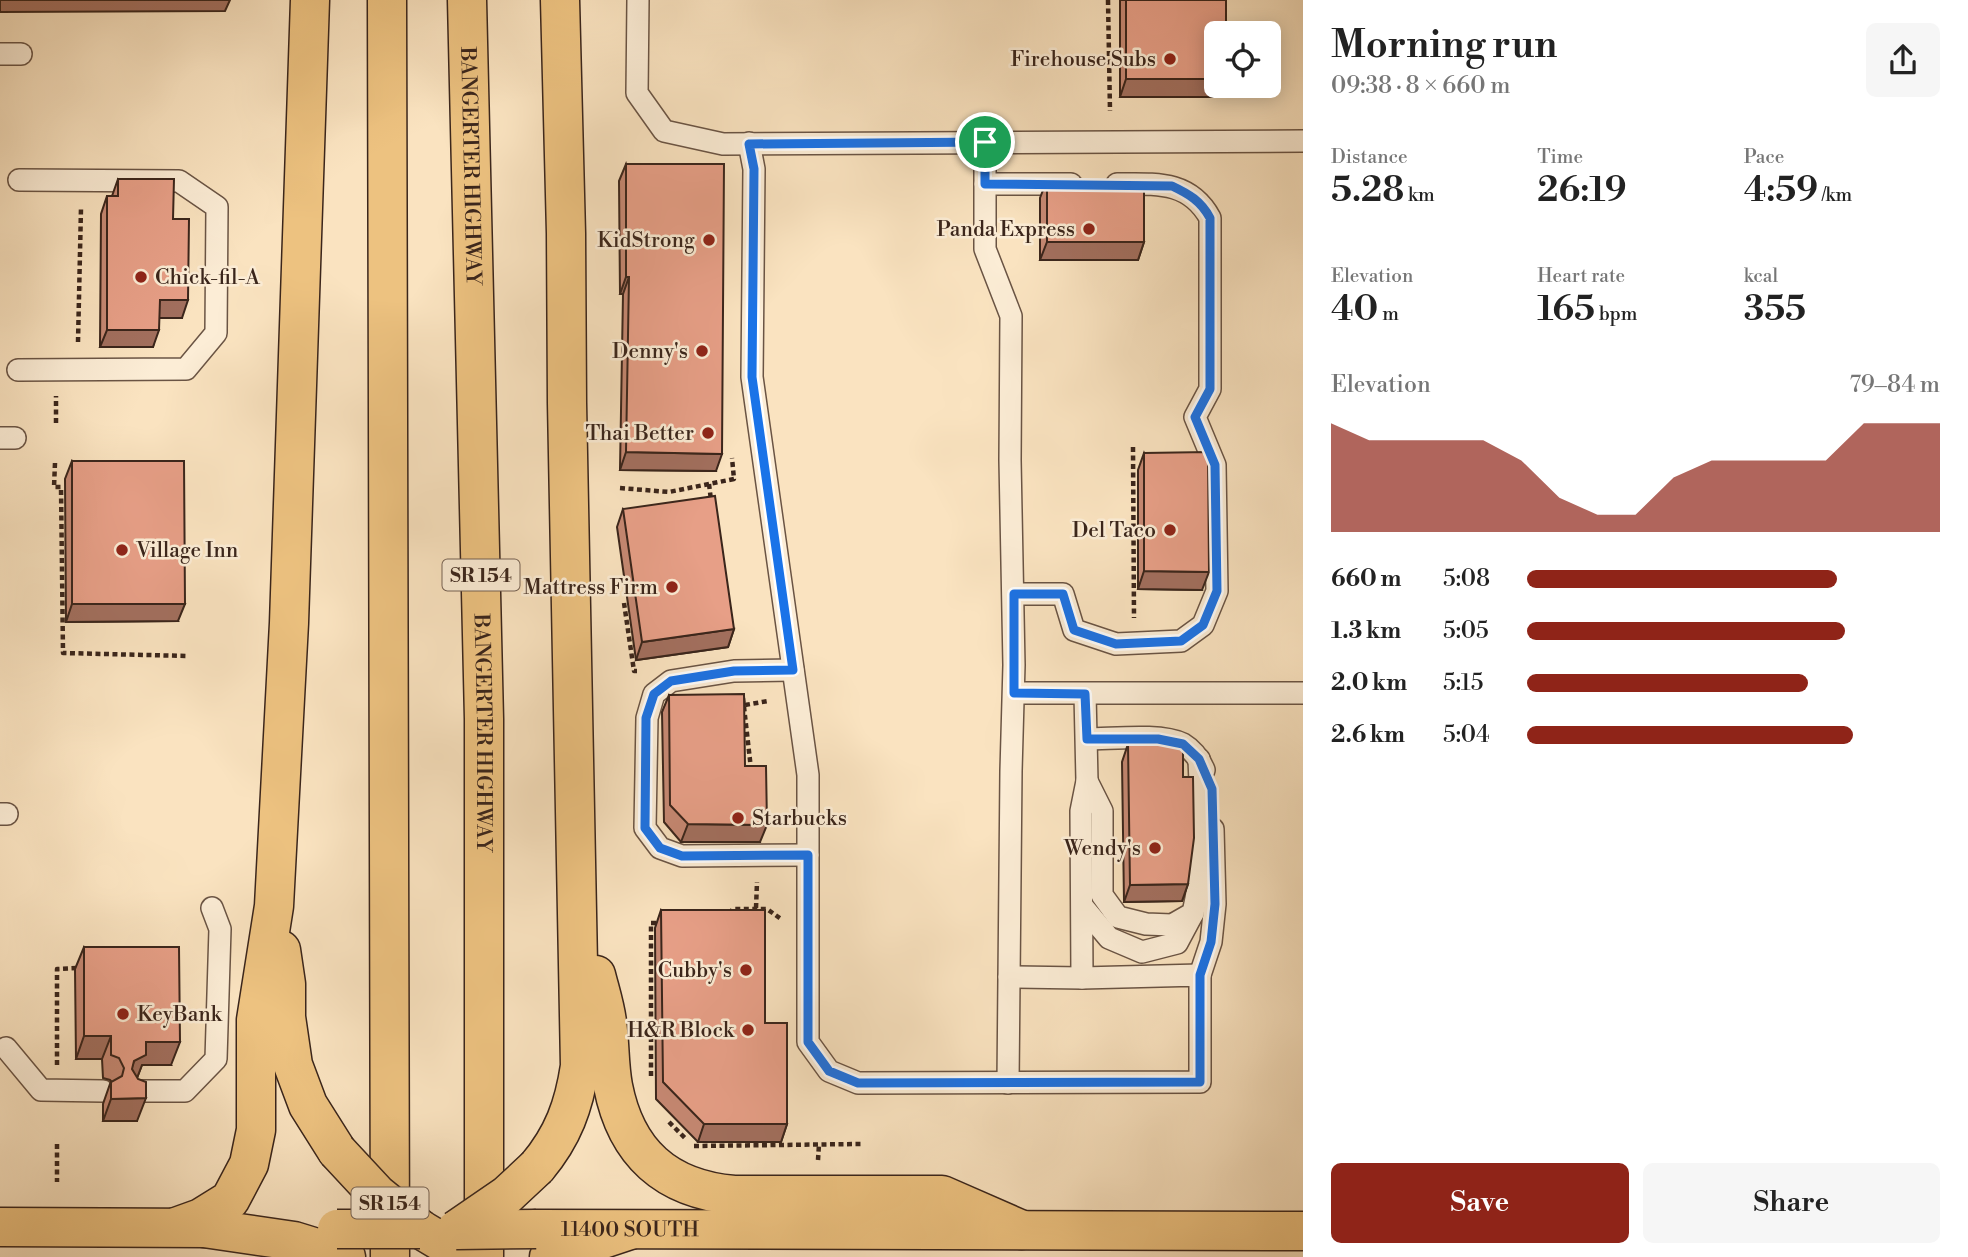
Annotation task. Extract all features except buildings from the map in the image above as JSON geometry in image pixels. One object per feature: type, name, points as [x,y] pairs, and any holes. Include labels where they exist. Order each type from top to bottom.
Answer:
[{"type":"main road","points":[[190,1227],[230,1200],[249,1164],[256,1130],[256,1020],[274,906],[289,623],[310,0]]},
{"type":"main road","name":"SR 154","points":[[387,0],[390,1257]]},
{"type":"main road","name":"BANGERTER HIGHWAY","points":[[467,0],[484,705],[484,1257]]},
{"type":"main road","points":[[390,1257],[445,1239],[507,1195],[537,1167],[552,1149],[568,1120],[580,1066],[560,0]]},
{"type":"main road","points":[[578,895],[607,1020],[618,1106],[626,1128],[638,1146],[663,1173],[708,1192],[734,1195],[942,1195],[1022,1230]]},
{"type":"main road","points":[[274,906],[286,984],[286,1017],[293,1065],[308,1105],[337,1151],[377,1194],[445,1239]]},
{"type":"main road","name":"11400 SOUTH","points":[[0,1227],[190,1227],[340,1247],[445,1239],[552,1245],[630,1230],[1303,1231]]},
{"type":"lane","points":[[638,0],[637,93],[664,131],[723,144],[1303,141]]},
{"type":"lane","points":[[985,142],[985,249],[1011,316],[1010,460],[1014,693],[1010,771],[1008,1083]]},
{"type":"lane","points":[[749,144],[754,169],[752,377],[808,775],[808,1042],[829,1071],[858,1083],[1200,1082],[1200,975],[1211,942],[1215,904],[1212,789],[1199,759],[1183,744],[1158,739],[1087,739]]},
{"type":"lane","points":[[18,370],[186,369],[216,333],[217,249],[217,207],[179,181],[19,180]]},
{"type":"lane","points":[[985,184],[1172,186],[1188,193],[1203,205],[1210,218],[1210,389],[1195,417],[1215,465],[1217,591],[1203,625],[1181,641],[1116,644],[1074,630],[1063,594],[1014,594]]},
{"type":"lane","points":[[793,670],[734,671],[671,681],[654,694],[646,718],[645,828],[660,848],[682,856],[808,855]]},
{"type":"lane","points":[[1014,693],[1303,693]]},
{"type":"lane","points":[[1082,978],[1081,811],[1087,781],[1085,694]]},
{"type":"lane","points":[[1083,907],[1110,938],[1142,953],[1177,943],[1193,913],[1199,880],[1199,759]]},
{"type":"lane","points":[[1087,781],[1102,811],[1102,895],[1118,917],[1146,924],[1172,925],[1193,913]]},
{"type":"lane","points":[[138,1091],[184,1091],[216,1059],[220,929],[212,908]]},
{"type":"lane","points":[[1009,977],[1200,975]]},
{"type":"lane","points":[[6,1048],[41,1090],[103,1091]]},
{"type":"path","points":[[1108,0],[1110,111]]},
{"type":"path","points":[[78,347],[81,200]]},
{"type":"path","points":[[56,388],[56,423]]},
{"type":"path","points":[[1127,619],[1134,618],[1133,447]]},
{"type":"path","points":[[620,488],[669,492],[734,479],[732,454]]},
{"type":"path","points":[[55,463],[54,487],[61,487],[63,653],[188,656]]},
{"type":"path","points":[[1133,468],[1146,468]]},
{"type":"path","points":[[709,484],[713,511]]},
{"type":"path","points":[[624,603],[634,671],[646,670]]},
{"type":"path","points":[[731,695],[743,695],[751,779]]},
{"type":"path","points":[[756,908],[757,881]]},
{"type":"path","points":[[725,916],[734,909],[767,909],[785,922]]},
{"type":"path","points":[[651,1079],[651,923],[671,923]]},
{"type":"path","points":[[57,1065],[57,969],[85,968]]},
{"type":"path","points":[[660,1113],[694,1146],[861,1144]]},
{"type":"path","points":[[57,1144],[57,1182]]},
{"type":"path","points":[[818,1165],[819,1144]]},
{"type":"place","name":"Firehouse Subs","points":[[1170,59]]},
{"type":"place","name":"Panda Express","points":[[1089,229]]},
{"type":"place","name":"KidStrong","points":[[709,240]]},
{"type":"place","name":"Chick-fil-A","points":[[141,277]]},
{"type":"place","name":"Denny's","points":[[702,351]]},
{"type":"place","name":"Thai Better","points":[[708,433]]},
{"type":"place","name":"Del Taco","points":[[1170,530]]},
{"type":"place","name":"Village Inn","points":[[122,550]]},
{"type":"place","name":"Mattress Firm","points":[[672,587]]},
{"type":"place","name":"Starbucks","points":[[738,818]]},
{"type":"place","name":"Wendy's","points":[[1155,848]]},
{"type":"place","name":"Cubby's","points":[[746,970]]},
{"type":"place","name":"KeyBank","points":[[123,1014]]},
{"type":"place","name":"H&R Block","points":[[748,1030]]},
{"type":"route","points":[[985,142],[985,184],[1172,186],[1188,193],[1203,205],[1210,218],[1210,389],[1195,417],[1215,465],[1217,591],[1203,625],[1181,641],[1116,644],[1074,630],[1063,594],[1014,594],[1014,693],[1085,694],[1087,739],[1158,739],[1183,744],[1199,759],[1212,789],[1215,904],[1211,942],[1200,975],[1200,1082],[858,1083],[829,1071],[808,1042],[808,855],[682,856],[660,848],[645,828],[646,718],[654,694],[671,681],[734,671],[793,670],[752,377],[754,169],[749,144],[985,142]]}]
